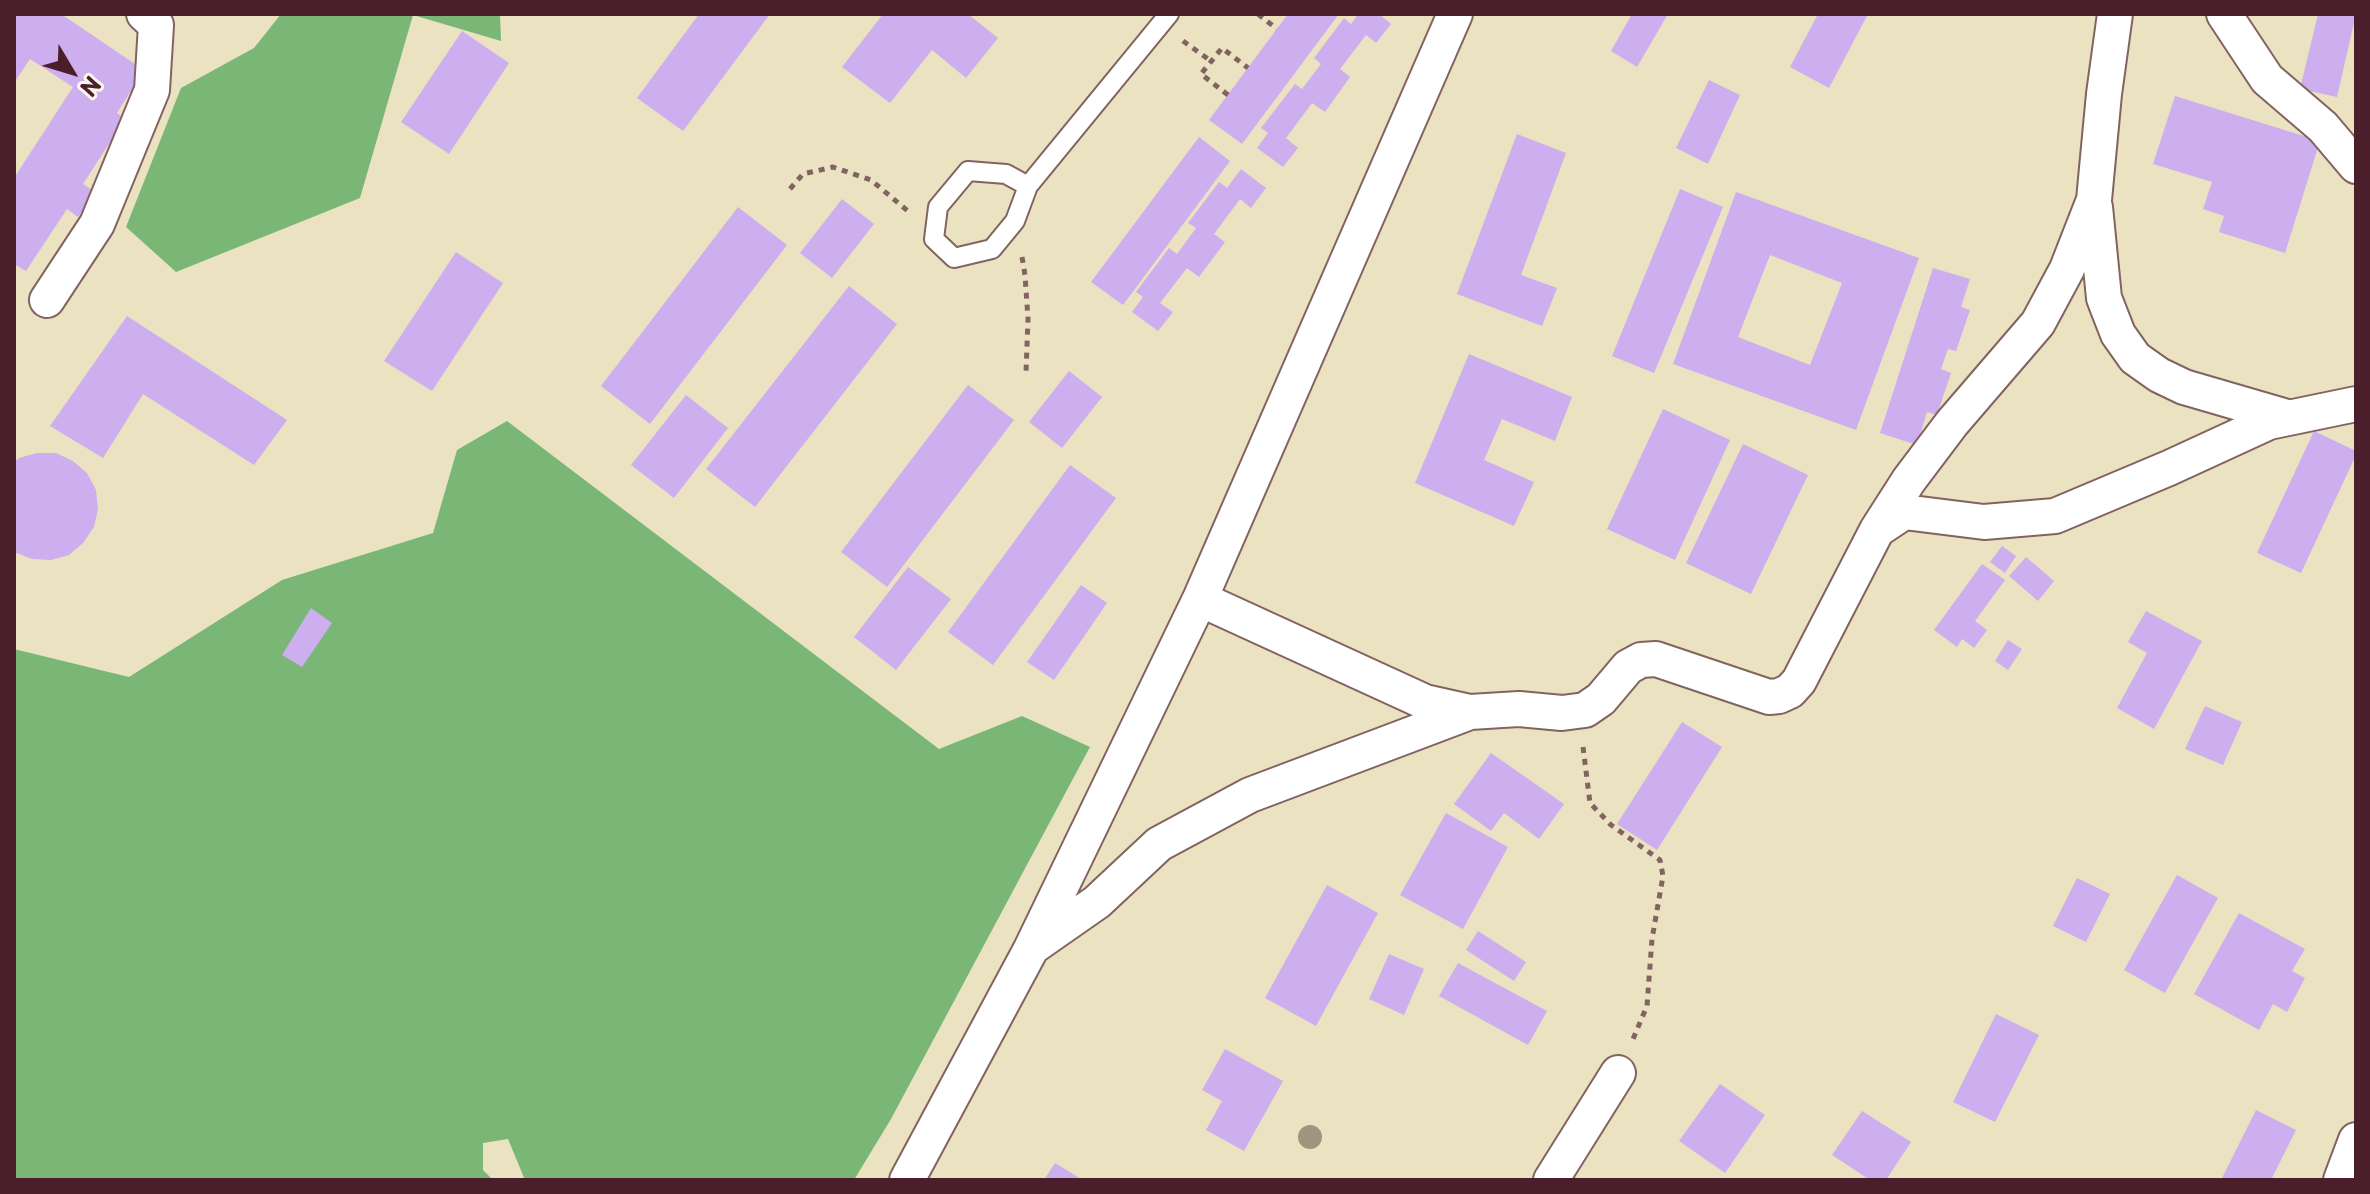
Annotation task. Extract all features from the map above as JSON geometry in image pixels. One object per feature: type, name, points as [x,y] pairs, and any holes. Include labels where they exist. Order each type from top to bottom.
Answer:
[{"type":"street","points":[[47,300],[97,224],[152,90],[156,25],[144,14]]},
{"type":"street","points":[[907,1180],[1031,949],[1200,599],[1455,14]]},
{"type":"street","points":[[2115,14],[2094,200],[2104,298],[2118,334],[2135,358],[2159,375],[2184,387],[2287,417]]},
{"type":"street","points":[[2224,14],[2267,79],[2323,127],[2356,166]]},
{"type":"street","points":[[1200,599],[1425,702],[1470,712],[1519,709],[1562,713],[1585,710],[1601,699],[1628,667],[1641,660],[1656,659],[1769,697],[1779,696],[1790,691],[1799,681],[1877,530],[1909,480],[1952,423],[2038,323],[2067,269],[2094,200]]},
{"type":"street","points":[[1877,530],[1904,512],[1984,522],[2055,516],[2269,422],[2356,404]]},
{"type":"street","points":[[1031,949],[1097,902],[1159,844],[1250,795],[1470,712]]},
{"type":"street","points":[[1551,1180],[1618,1073]]},
{"type":"street","points":[[2341,1180],[2356,1140]]},
{"type":"lane","points":[[1028,186],[1006,174],[968,171],[938,207],[934,239],[954,258],[992,249],[1015,221],[1028,186],[1169,14]]},
{"type":"path","points":[[1258,14],[1277,29]]},
{"type":"path","points":[[1228,95],[1201,74],[1222,48],[1248,68]]},
{"type":"path","points":[[790,189],[803,174],[833,167],[871,180],[901,204],[934,239]]},
{"type":"path","points":[[1015,221],[1025,275],[1028,319],[1026,372]]},
{"type":"path","points":[[1585,710],[1582,750],[1590,803],[1611,825],[1660,860],[1663,876],[1652,939],[1647,1006],[1618,1073]]},
{"type":"green space","points":[[281,14],[500,14],[501,41],[413,15],[360,198],[176,272],[126,227],[181,88],[254,48]]},
{"type":"green space","points":[[507,421],[939,749],[1022,716],[1090,747],[891,1119],[854,1180],[525,1180],[508,1139],[483,1143],[483,1170],[493,1180],[14,1180],[14,649],[129,677],[282,580],[433,533],[457,450]]},
{"type":"building","points":[[14,14],[61,14],[144,70],[117,113],[125,119],[83,184],[95,192],[78,217],[67,209],[26,271],[14,264],[14,178],[73,87],[30,59],[14,83]]},
{"type":"building","points":[[699,14],[770,14],[683,131],[637,98]]},
{"type":"building","points":[[883,14],[968,14],[998,38],[966,78],[932,50],[890,103],[842,67]]},
{"type":"building","points":[[1288,14],[1339,14],[1242,144],[1209,120]]},
{"type":"building","points":[[1358,14],[1379,14],[1391,24],[1376,43],[1366,35],[1340,69],[1350,77],[1325,112],[1312,103],[1286,138],[1298,148],[1283,167],[1257,148],[1268,133],[1261,128],[1295,84],[1302,89],[1321,64],[1314,58],[1344,18],[1351,24]]},
{"type":"building","points":[[1632,14],[1668,14],[1637,67],[1611,51]]},
{"type":"building","points":[[1818,14],[1868,14],[1829,88],[1790,67]]},
{"type":"building","points":[[2318,14],[2356,14],[2337,97],[2300,89]]},
{"type":"building","points":[[462,31],[509,63],[449,154],[401,122]]},
{"type":"building","points":[[1709,80],[1740,95],[1708,164],[1676,148]]},
{"type":"building","points":[[2175,96],[2320,141],[2285,253],[2219,232],[2224,216],[2203,209],[2212,182],[2153,164]]},
{"type":"building","points":[[1517,134],[1566,153],[1521,275],[1557,288],[1542,326],[1457,294]]},
{"type":"building","points":[[1199,137],[1230,161],[1123,305],[1091,282]]},
{"type":"building","points":[[1241,169],[1266,188],[1251,208],[1240,199],[1214,234],[1225,242],[1199,277],[1187,268],[1160,303],[1173,312],[1158,331],[1132,312],[1143,297],[1136,292],[1169,248],[1177,254],[1196,228],[1188,223],[1219,182],[1227,188]]},
{"type":"building","points":[[1680,189],[1723,207],[1654,373],[1612,356]]},
{"type":"building","points":[[1736,192],[1919,258],[1856,430],[1673,364]],"holes":[[[1770,255],[1842,283],[1810,365],[1738,337]]]},
{"type":"building","points":[[842,199],[874,224],[832,278],[800,253]]},
{"type":"building","points":[[738,207],[787,245],[650,424],[601,386]]},
{"type":"building","points":[[456,252],[503,283],[432,391],[384,361]]},
{"type":"building","points":[[1933,268],[1970,279],[1961,307],[1970,310],[1956,351],[1948,349],[1941,369],[1951,373],[1937,415],[1927,412],[1917,445],[1880,433]]},
{"type":"building","points":[[849,286],[897,324],[755,507],[706,469]]},
{"type":"building","points":[[127,316],[287,420],[254,465],[143,394],[103,458],[50,426]]},
{"type":"building","points":[[1469,354],[1572,397],[1555,441],[1502,419],[1484,460],[1534,482],[1514,526],[1415,483]]},
{"type":"building","points":[[1069,371],[1102,397],[1062,448],[1029,422]]},
{"type":"building","points":[[968,385],[1014,420],[887,587],[841,552]]},
{"type":"building","points":[[686,395],[728,428],[674,498],[631,465]]},
{"type":"building","points":[[1663,409],[1730,440],[1675,560],[1607,529]]},
{"type":"building","points":[[2314,431],[2356,451],[2356,455],[2301,573],[2257,553]]},
{"type":"building","points":[[1743,444],[1808,475],[1751,594],[1686,563]]},
{"type":"building","points":[[37,453],[56,453],[73,461],[87,473],[96,490],[98,509],[94,527],[83,543],[69,555],[51,560],[32,559],[14,552],[14,462]]},
{"type":"building","points":[[1070,465],[1116,498],[993,665],[948,632]]},
{"type":"building","points":[[2002,546],[2016,556],[2005,573],[1990,562]]},
{"type":"building","points":[[2026,557],[2054,581],[2038,601],[2009,576]]},
{"type":"building","points":[[1982,564],[2005,580],[1975,621],[1987,630],[1974,648],[1962,639],[1957,647],[1934,630]]},
{"type":"building","points":[[908,567],[951,599],[896,670],[854,637]]},
{"type":"building","points":[[1081,585],[1107,603],[1054,680],[1027,662]]},
{"type":"building","points":[[311,608],[332,623],[302,667],[282,655]]},
{"type":"building","points":[[2146,611],[2202,641],[2154,729],[2117,708],[2147,653],[2128,642]]},
{"type":"building","points":[[2008,640],[2022,649],[2008,670],[1995,661]]},
{"type":"building","points":[[2205,706],[2242,722],[2223,765],[2185,749]]},
{"type":"building","points":[[1682,722],[1722,747],[1657,850],[1617,824]]},
{"type":"building","points":[[1491,753],[1564,804],[1539,839],[1504,813],[1491,831],[1454,804]]},
{"type":"building","points":[[1446,813],[1508,847],[1463,929],[1400,895]]},
{"type":"building","points":[[2177,875],[2218,898],[2165,993],[2124,970]]},
{"type":"building","points":[[2077,878],[2110,894],[2086,942],[2053,926]]},
{"type":"building","points":[[1327,885],[1378,913],[1316,1026],[1265,998]]},
{"type":"building","points":[[2239,913],[2305,949],[2292,971],[2305,978],[2287,1012],[2273,1004],[2259,1030],[2194,994]]},
{"type":"building","points":[[1478,931],[1526,962],[1514,981],[1466,950]]},
{"type":"building","points":[[1389,954],[1424,969],[1404,1015],[1369,999]]},
{"type":"building","points":[[1458,963],[1547,1011],[1528,1045],[1439,996]]},
{"type":"building","points":[[1996,1014],[2039,1035],[1995,1122],[1953,1102]]},
{"type":"building","points":[[1225,1049],[1283,1081],[1244,1151],[1206,1130],[1222,1101],[1202,1090]]},
{"type":"building","points":[[1720,1084],[1765,1115],[1725,1173],[1679,1141]]},
{"type":"building","points":[[2256,1110],[2296,1130],[2271,1180],[2221,1180]]},
{"type":"building","points":[[1862,1111],[1911,1142],[1886,1180],[1870,1180],[1832,1155]]},
{"type":"building","points":[[1055,1163],[1083,1180],[1044,1180]]}]
